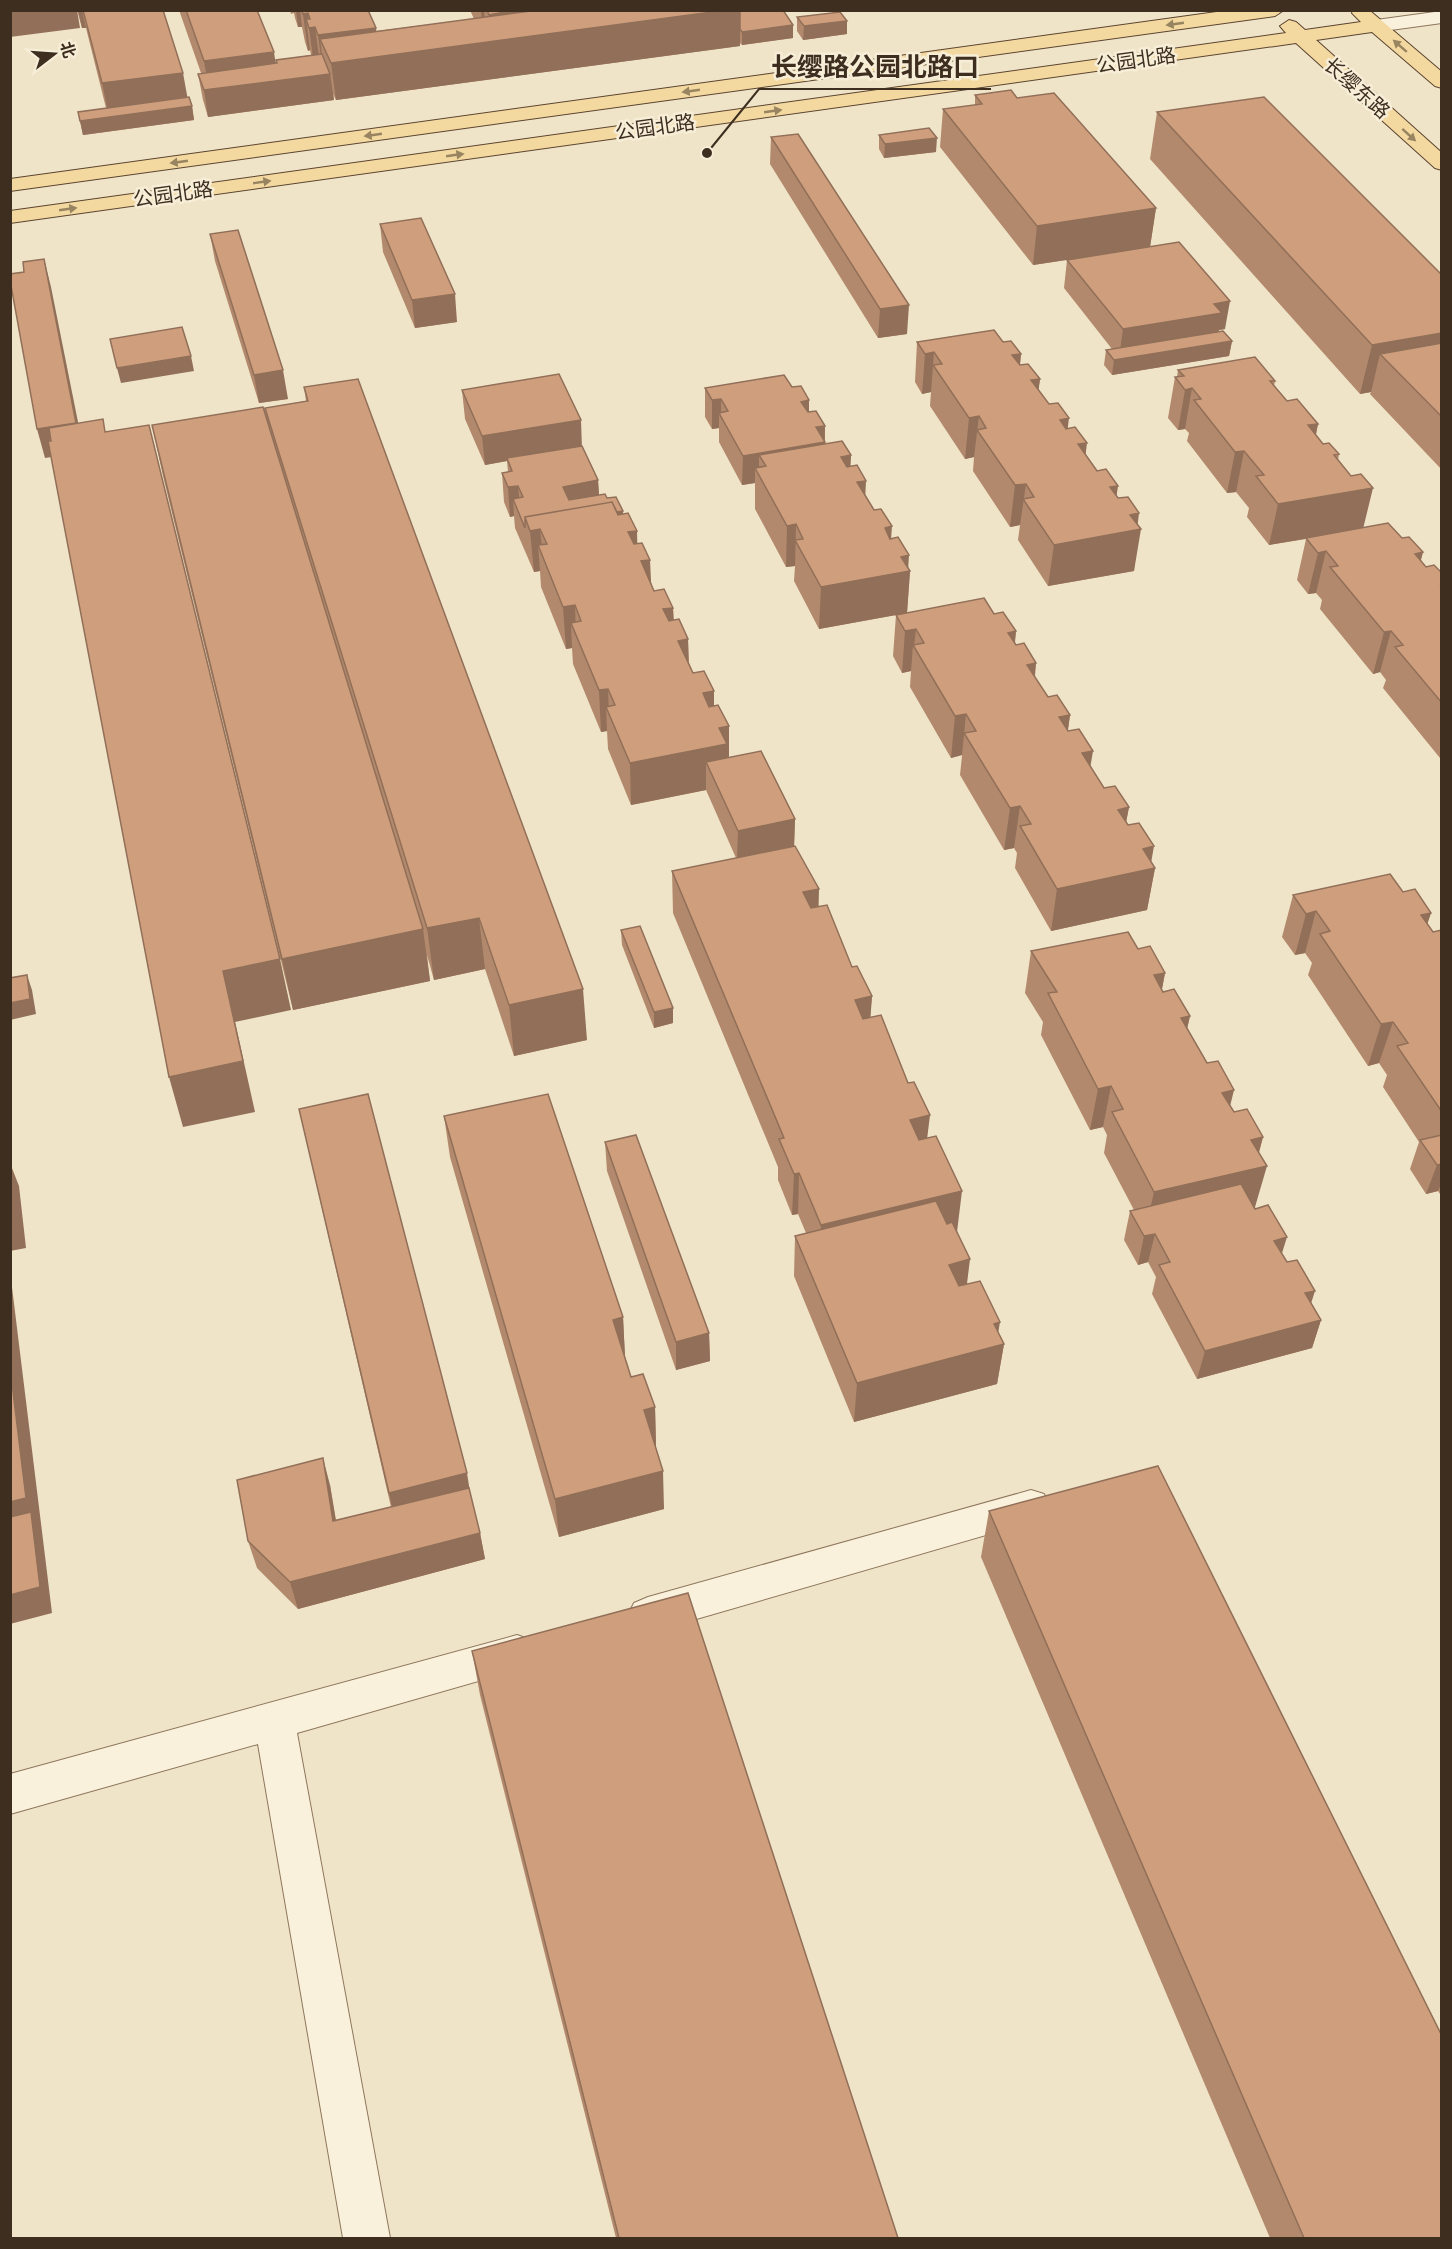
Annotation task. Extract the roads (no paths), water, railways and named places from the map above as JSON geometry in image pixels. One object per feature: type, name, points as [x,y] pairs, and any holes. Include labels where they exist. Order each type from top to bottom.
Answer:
[{"type":"main road","points":[[1358,10],[1442,82]]},
{"type":"main road","name":"公园北路","points":[[10,185],[1273,11]]},
{"type":"main road","name":"长缨东路","points":[[1273,11],[1442,164]]},
{"type":"main road","name":"公园北路","points":[[10,217],[1376,26]]},
{"type":"street","name":"公园北路","points":[[1376,26],[1442,17]]},
{"type":"street","points":[[609,1627],[1069,1495]]},
{"type":"street","points":[[10,1794],[275,1722],[551,1643]]},
{"type":"street","points":[[275,1722],[366,2238]]},
{"type":"place","name":"长缨路公园北路口","points":[[707,153]]}]
